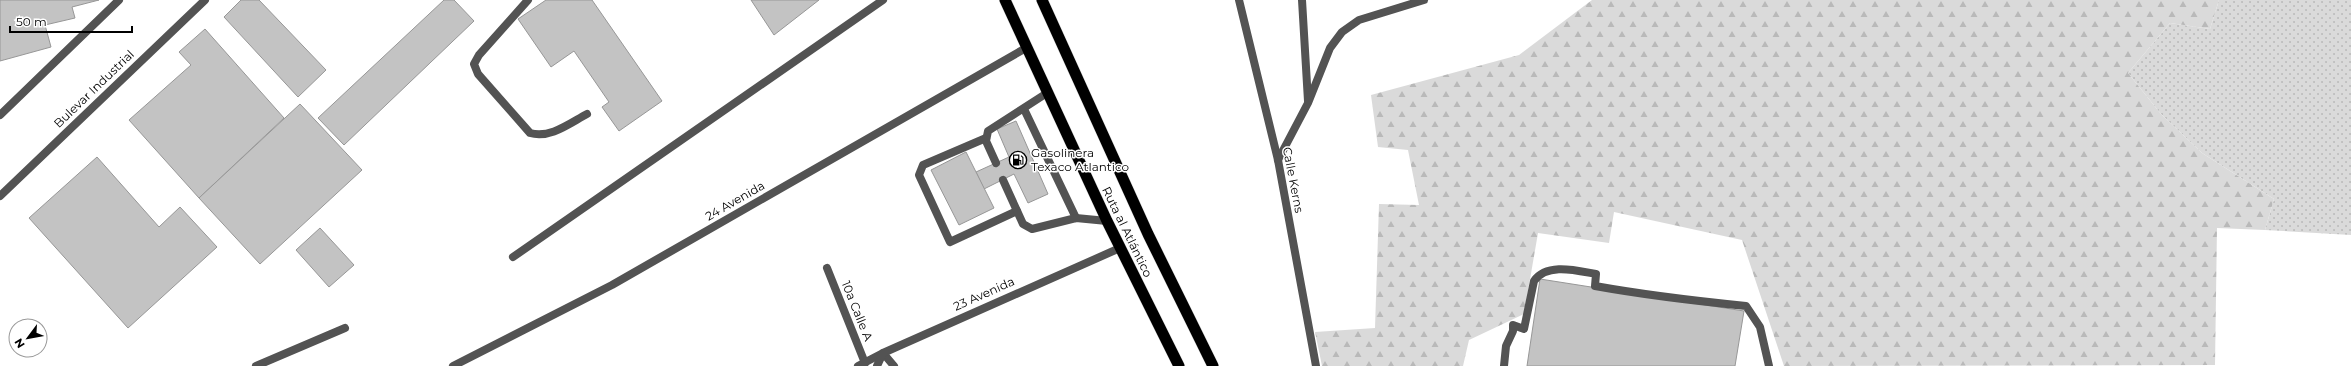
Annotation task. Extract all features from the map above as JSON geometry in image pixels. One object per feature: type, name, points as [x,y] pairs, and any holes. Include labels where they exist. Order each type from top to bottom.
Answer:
[{"type":"highway","name":"Ruta al Atlántico","points":[[1005,0],[1107,221],[1179,366]]},
{"type":"highway","name":"Ruta al Atlántico","points":[[1042,0],[1148,234],[1213,366]]},
{"type":"street","points":[[0,115],[119,0]]},
{"type":"street","name":"Bulevar Industrial","points":[[0,196],[205,0]]},
{"type":"street","points":[[528,0],[479,55],[474,64],[478,74],[530,133],[540,136],[549,134],[587,114]]},
{"type":"street","points":[[513,257],[883,0]]},
{"type":"street","name":"Calle Kerns","points":[[1239,0],[1278,160],[1316,366]]},
{"type":"street","points":[[1302,0],[1308,103]]},
{"type":"street","points":[[1278,160],[1308,103],[1330,48],[1342,32],[1359,20],[1413,1],[1424,0]]},
{"type":"street","name":"24 Avenida","points":[[453,366],[612,285],[1026,48]]},
{"type":"street","points":[[996,163],[986,138],[988,131],[1047,93]]},
{"type":"street","points":[[1024,109],[1076,218]]},
{"type":"street","points":[[986,138],[922,165],[919,175],[950,242],[1017,211]]},
{"type":"street","points":[[1003,180],[1023,224],[1032,229],[1076,218],[1107,221]]},
{"type":"street","name":"23 Avenida","points":[[862,364],[1120,248]]},
{"type":"street","name":"10a Calle A","points":[[827,268],[862,364]]},
{"type":"street","points":[[1504,366],[1506,346],[1513,331],[1513,325],[1524,329],[1534,281],[1538,275],[1554,270],[1596,274],[1595,286],[1670,298],[1746,306],[1760,327],[1769,366]]},
{"type":"street","points":[[256,366],[345,328]]},
{"type":"street","points":[[877,366],[884,353],[894,366]]},
{"type":"green space","points":[[1592,0],[2219,0],[2210,29],[2170,23],[2128,73],[2161,114],[2202,153],[2274,199],[2265,230],[2217,228],[2215,365],[1784,366],[1742,240],[1614,212],[1609,243],[1538,233],[1524,314],[1469,340],[1463,366],[1322,366],[1315,332],[1375,328],[1379,204],[1419,205],[1408,150],[1378,147],[1371,95],[1519,55]]},
{"type":"green space","points":[[2219,0],[2351,0],[2351,235],[2265,230],[2274,199],[2202,153],[2161,114],[2128,73],[2170,23],[2210,29]]},
{"type":"building","points":[[0,0],[99,0],[72,7],[75,18],[45,25],[51,47],[0,61]]},
{"type":"building","points":[[241,0],[259,0],[326,70],[298,97],[224,17]]},
{"type":"building","points":[[444,0],[454,0],[474,21],[344,145],[318,118]]},
{"type":"building","points":[[546,0],[592,0],[662,101],[619,131],[602,107],[609,102],[574,51],[551,67],[518,19]]},
{"type":"building","points":[[751,0],[819,0],[774,35]]},
{"type":"building","points":[[205,29],[284,118],[199,198],[129,120],[191,65],[179,52]]},
{"type":"building","points":[[300,104],[362,170],[260,264],[199,198]]},
{"type":"building","name":"Gasolinera Texaco Atlantico","points":[[1016,121],[1048,194],[1028,203],[1014,174],[984,189],[976,172],[1009,157],[997,129]]},
{"type":"building","points":[[966,152],[994,208],[959,225],[931,170]]},
{"type":"building","points":[[97,157],[159,227],[180,207],[217,247],[128,328],[29,218]]},
{"type":"building","points":[[320,228],[354,265],[329,287],[296,250]]},
{"type":"building","points":[[1540,279],[1744,311],[1735,366],[1527,366]]},
{"type":"place","name":"Gasolinera Texaco Atlantico","points":[[1018,160]]}]
